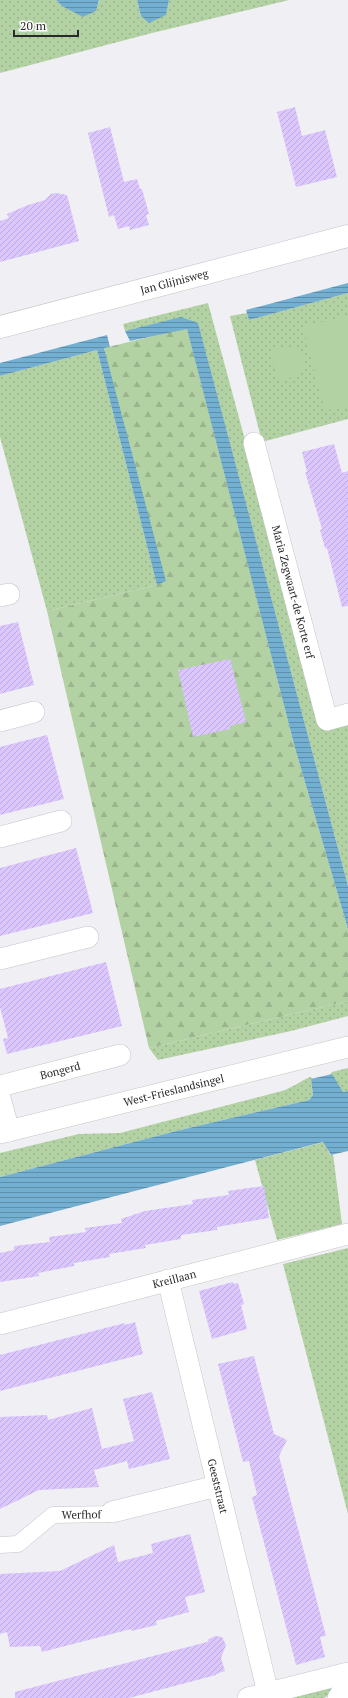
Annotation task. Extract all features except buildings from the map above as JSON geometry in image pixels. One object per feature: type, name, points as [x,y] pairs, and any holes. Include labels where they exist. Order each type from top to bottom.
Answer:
[{"type":"street","name":"Jan Glijnisweg","points":[[0,327],[348,236]]},
{"type":"street","name":"Maria Zegwaart-de Korte erf","points":[[254,443],[327,720],[348,714]]},
{"type":"street","points":[[0,721],[34,712]]},
{"type":"street","points":[[0,837],[61,821]]},
{"type":"street","points":[[0,959],[88,937]]},
{"type":"street","name":"West-Frieslandsingel","points":[[4,1132],[348,1048]]},
{"type":"street","name":"Bongerd","points":[[0,1086],[120,1055]]},
{"type":"street","points":[[0,1098],[4,1132]]},
{"type":"street","name":"Kreillaan","points":[[0,1324],[348,1234]]},
{"type":"street","name":"Geeststraat","points":[[168,1280],[268,1693]]},
{"type":"street","name":"Werfhof","points":[[0,1546],[18,1544],[53,1515],[109,1514],[217,1486]]},
{"type":"street","points":[[248,1698],[348,1673]]},
{"type":"street","points":[[338,1698],[348,1684]]},
{"type":"green space","points":[[0,0],[56,0],[62,6],[99,3],[99,0],[137,0],[141,16],[166,15],[169,0],[289,0],[152,33],[0,73]]},
{"type":"green space","points":[[348,293],[348,419],[262,442],[230,316],[247,313],[249,320]]},
{"type":"green space","points":[[208,303],[323,728],[348,723],[348,886],[198,324],[181,318],[125,331],[123,324]]},
{"type":"green space","points":[[348,315],[348,405],[325,411],[303,327]]},
{"type":"green space","points":[[187,328],[295,748],[348,929],[348,1001],[149,1048],[47,611],[157,585],[104,348]]},
{"type":"green space","points":[[287,346],[296,350],[300,354],[304,362],[303,366],[297,375],[278,380],[271,352]]},
{"type":"green space","points":[[97,350],[157,585],[47,611],[0,437],[0,376]]},
{"type":"green space","points":[[348,1001],[348,1016],[291,1031],[158,1060],[149,1048]]},
{"type":"green space","points":[[348,1068],[348,1091],[343,1092],[330,1075],[332,1072]]},
{"type":"green space","points":[[310,1077],[314,1079],[311,1079],[313,1095],[309,1100],[176,1131],[0,1177],[0,1153],[79,1134],[120,1133],[282,1091]]},
{"type":"green space","points":[[324,1142],[330,1155],[333,1154],[342,1224],[277,1240],[255,1160]]},
{"type":"green space","points":[[348,1248],[348,1514],[283,1264]]},
{"type":"green space","points":[[328,1688],[335,1691],[324,1698],[288,1698]]},
{"type":"water","points":[[56,0],[99,0],[96,11],[83,17],[62,6]]},
{"type":"water","points":[[137,0],[169,0],[166,15],[149,23],[141,16]]},
{"type":"water","points":[[348,283],[348,293],[249,320],[246,310]]},
{"type":"water","points":[[181,317],[198,323],[348,886],[348,929],[295,748],[187,329],[130,341],[125,331]]},
{"type":"water","points":[[107,335],[110,347],[104,348],[166,581],[157,585],[97,350],[0,376],[0,363]]},
{"type":"water","points":[[332,1074],[343,1092],[348,1091],[348,1151],[331,1155],[323,1142],[0,1226],[0,1177],[176,1131],[309,1100],[313,1095],[311,1079]]}]
